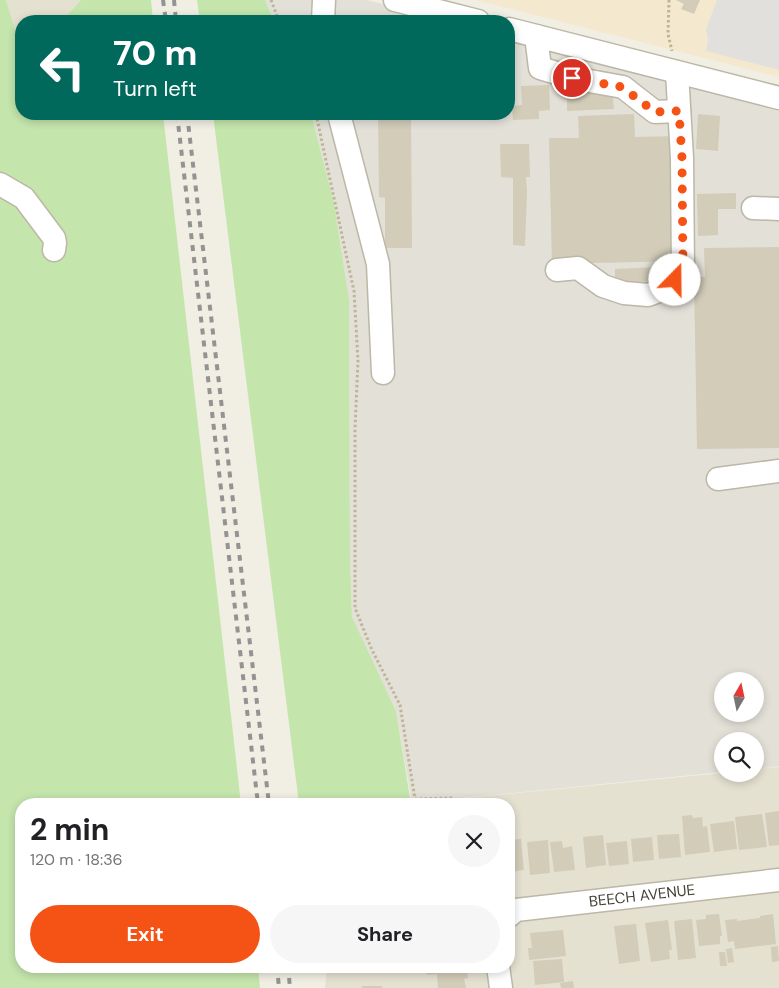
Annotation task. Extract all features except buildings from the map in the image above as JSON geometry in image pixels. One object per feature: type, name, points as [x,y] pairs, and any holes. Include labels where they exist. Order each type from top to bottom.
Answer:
[{"type":"street","points":[[323,15],[324,0]]},
{"type":"street","points":[[395,0],[454,15]]},
{"type":"street","points":[[515,31],[779,98]]},
{"type":"street","points":[[536,36],[540,68],[572,78],[622,87],[655,112],[679,111]]},
{"type":"street","points":[[557,270],[578,268],[603,286],[624,293],[648,295],[667,288],[683,272],[682,158],[677,72]]},
{"type":"street","points":[[340,120],[378,264],[383,373]]},
{"type":"street","points":[[0,184],[20,195],[28,202],[54,238],[54,250]]},
{"type":"street","points":[[753,208],[779,210]]},
{"type":"street","points":[[718,479],[779,471]]},
{"type":"street","name":"BEECH AVENUE","points":[[515,911],[779,880]]},
{"type":"street","points":[[499,973],[501,988]]},
{"type":"path","points":[[271,0],[277,15]]},
{"type":"path","points":[[669,0],[668,34],[677,72]]},
{"type":"path","points":[[317,120],[354,291],[358,361],[355,428],[355,608],[372,650],[400,705],[415,798]]},
{"type":"shaded area","points":[[6,0],[81,0],[67,15],[15,15],[15,29]]},
{"type":"shaded area","points":[[265,0],[367,0],[426,15],[271,15]]},
{"type":"shaded area","points":[[475,0],[779,0],[779,77]]},
{"type":"shaded area","points":[[717,0],[779,0],[779,70],[706,51],[708,40],[706,29]]},
{"type":"shaded area","points":[[515,38],[779,106],[779,766],[764,768],[764,732],[714,732],[714,773],[462,798],[411,798],[396,711],[352,618],[349,300],[334,203],[313,120],[515,120]]},
{"type":"shaded area","points":[[779,767],[779,988],[325,988],[326,973],[515,973],[515,798],[466,798],[714,774],[714,782],[764,782],[764,768]]},
{"type":"green space","points":[[0,0],[6,0],[15,29],[15,120],[164,120],[240,798],[15,798],[15,973],[259,973],[260,988],[0,988]]},
{"type":"green space","points":[[81,0],[151,0],[152,15],[67,15]]},
{"type":"green space","points":[[197,0],[265,0],[271,15],[199,15]]},
{"type":"green space","points":[[214,120],[313,120],[334,203],[349,300],[352,617],[396,711],[410,798],[298,798]]},
{"type":"railway","points":[[163,0],[165,15]]},
{"type":"railway","points":[[174,0],[175,15]]},
{"type":"railway","points":[[178,120],[257,798]]},
{"type":"railway","points":[[188,120],[268,798]]},
{"type":"railway","points":[[278,973],[279,988]]},
{"type":"railway","points":[[289,973],[290,988]]},
{"type":"route","points":[[572,78],[622,87],[655,112],[679,111],[684,246],[683,272],[675,280]]}]
